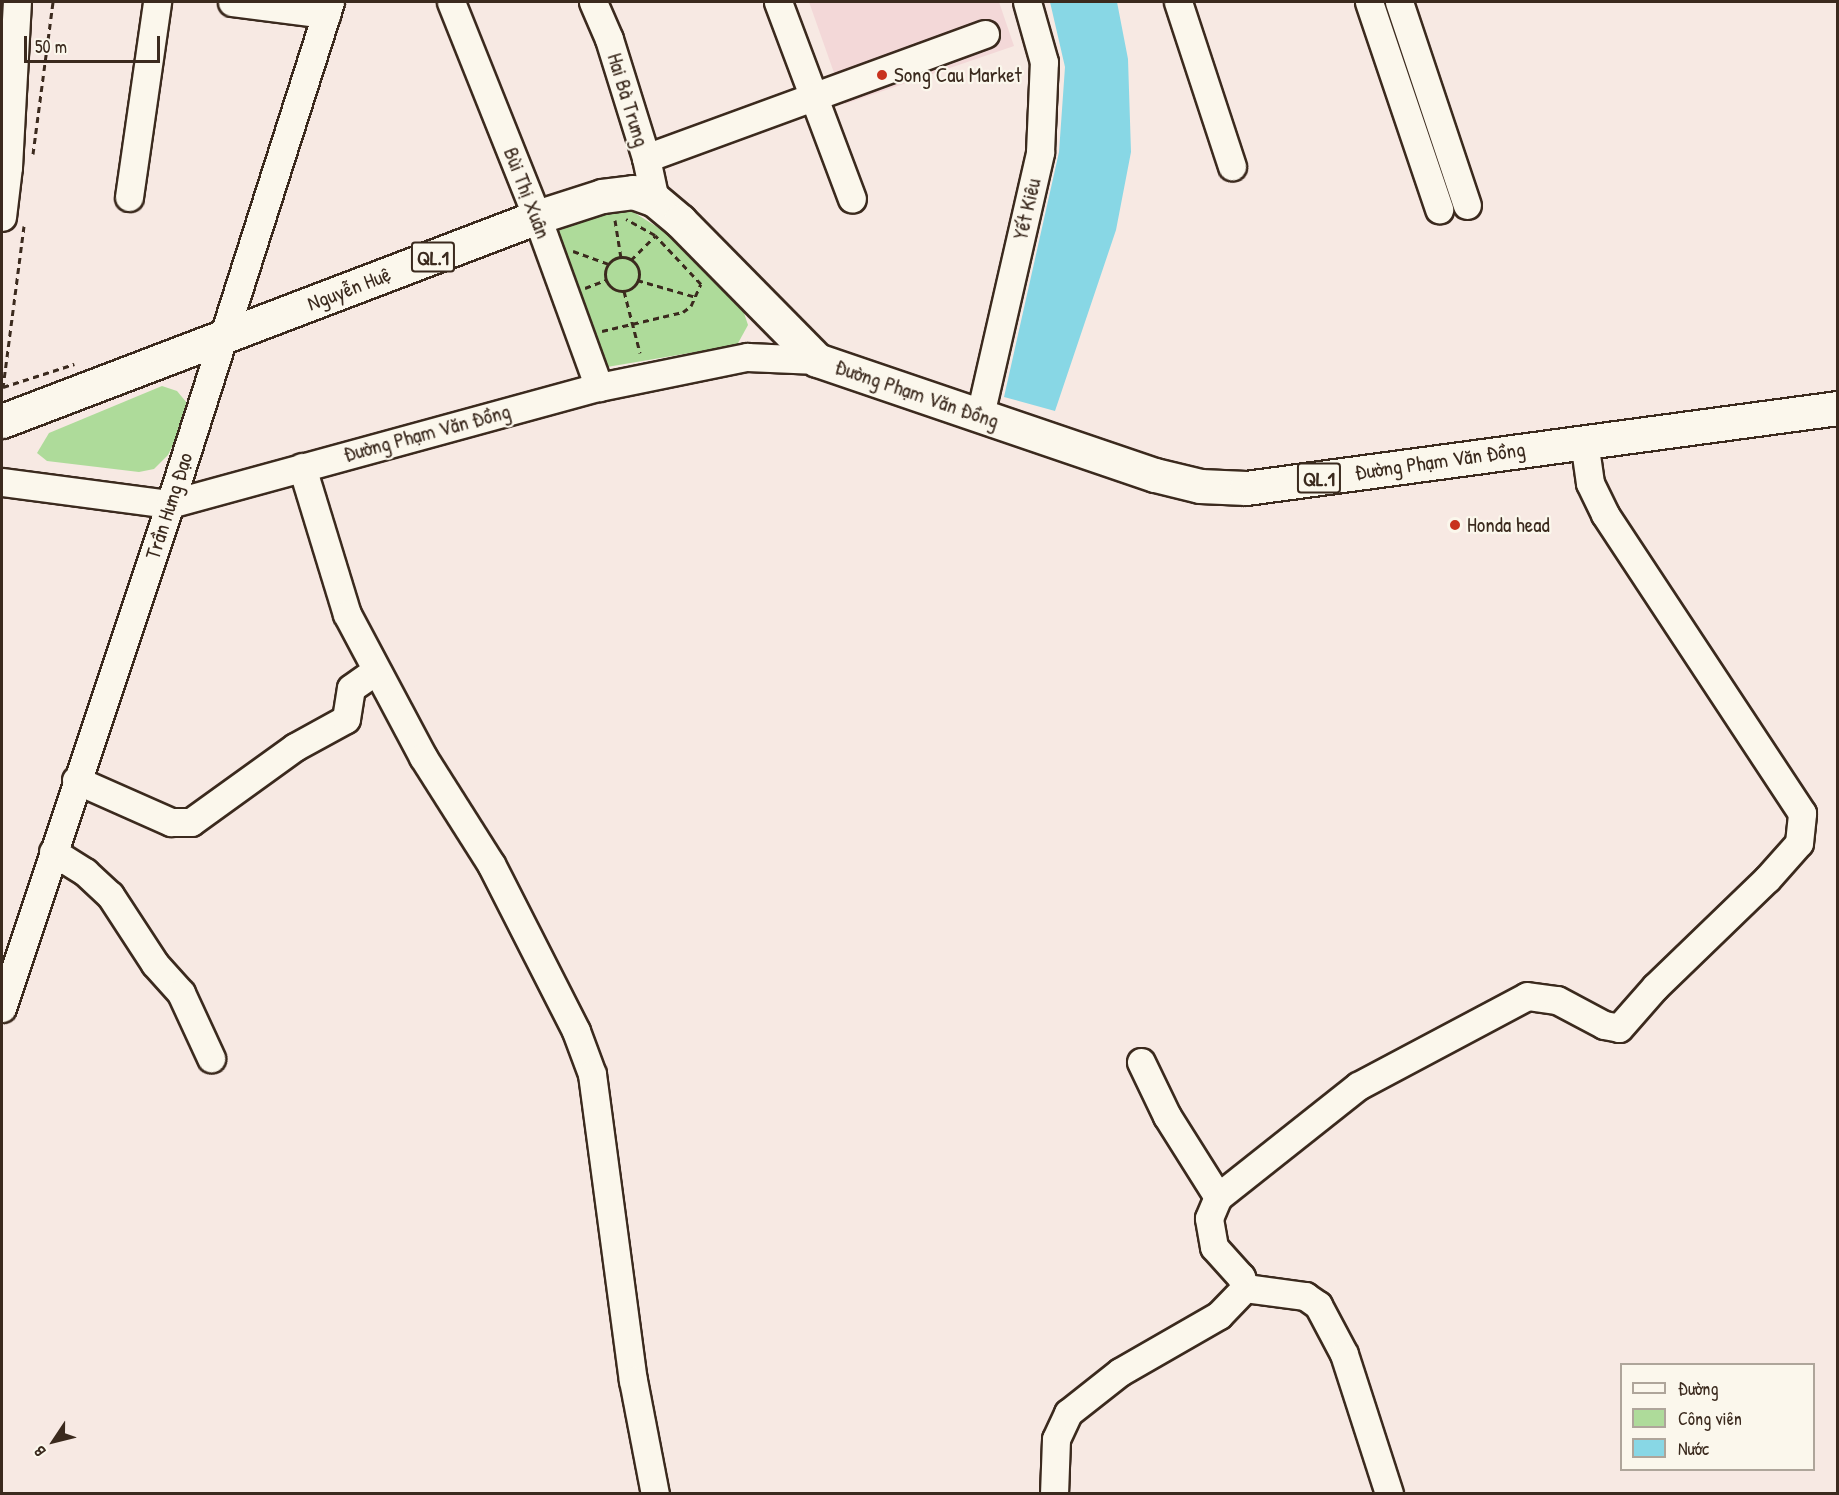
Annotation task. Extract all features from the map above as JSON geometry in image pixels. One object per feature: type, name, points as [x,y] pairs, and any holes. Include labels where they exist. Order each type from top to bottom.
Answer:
[{"type":"main road","name":"Nguyễn Huệ","points":[[2,421],[537,217],[602,196],[633,192],[655,200]]},
{"type":"main road","name":"QL.1","points":[[655,200],[817,360]]},
{"type":"main road","name":"Đường Phạm Văn Đồng","points":[[817,360],[1155,475],[1200,486],[1246,488],[1838,408]]},
{"type":"street","points":[[2,217],[17,2]]},
{"type":"street","points":[[129,197],[157,2]]},
{"type":"street","points":[[232,2],[328,8]]},
{"type":"street","name":"Bùi Thị Xuân","points":[[451,2],[537,217],[598,387]]},
{"type":"street","name":"Hai Bà Trưng","points":[[593,2],[609,39],[646,158],[655,200]]},
{"type":"street","points":[[778,2],[852,199]]},
{"type":"street","name":"Yết Kiêu","points":[[980,415],[1040,152],[1044,62],[1027,2]]},
{"type":"street","points":[[1178,2],[1232,165]]},
{"type":"street","points":[[1370,2],[1439,209]]},
{"type":"street","points":[[1399,2],[1467,205]]},
{"type":"street","name":"Trần Hưng Đạo","points":[[2,1008],[76,780],[170,504],[328,8]]},
{"type":"street","points":[[646,158],[985,34]]},
{"type":"street","name":"Đường Phạm Văn Đồng","points":[[2,482],[170,504],[598,387],[747,357],[817,360]]},
{"type":"street","points":[[1245,1288],[1241,1277],[1214,1247],[1209,1218],[1218,1197],[1358,1086],[1527,996],[1557,1000],[1604,1025],[1619,1028],[1655,987],[1767,879],[1798,843],[1802,813],[1605,514],[1590,483],[1584,441]]},
{"type":"street","points":[[302,467],[347,614],[375,671],[423,757],[491,864],[576,1031],[592,1074],[633,1380],[655,1494]]},
{"type":"street","points":[[76,780],[171,822],[191,822],[295,747],[346,719],[351,688],[375,671]]},
{"type":"street","points":[[53,852],[85,872],[110,895],[155,964],[181,993],[211,1058]]},
{"type":"street","points":[[1141,1062],[1153,1092],[1218,1197]]},
{"type":"street","points":[[1245,1288],[1305,1296],[1318,1305],[1344,1354],[1389,1493]]},
{"type":"street","points":[[1054,1494],[1056,1439],[1068,1413],[1120,1372],[1219,1315],[1245,1288]]},
{"type":"path","points":[[614,216],[621,257]]},
{"type":"path","points":[[602,331],[683,312],[696,297],[701,284],[655,235],[635,222],[614,216],[604,220]]},
{"type":"path","points":[[631,260],[655,235]]},
{"type":"path","points":[[569,249],[608,264],[621,257],[631,260],[638,269],[637,280],[624,291]]},
{"type":"path","points":[[608,264],[606,280],[613,288],[624,291]]},
{"type":"path","points":[[583,288],[606,280]]},
{"type":"path","points":[[637,280],[696,297]]},
{"type":"path","points":[[624,291],[640,353]]},
{"type":"path","points":[[3,387],[86,361]]},
{"type":"shaded area","name":"Song Cau Market","points":[[809,2],[999,2],[1014,46],[845,104]]},
{"type":"green space","points":[[630,210],[670,235],[744,313],[748,325],[737,345],[607,367],[556,232],[605,212]]},
{"type":"green space","points":[[162,386],[177,391],[187,403],[187,416],[168,455],[154,469],[139,472],[47,461],[37,453],[49,433]]},
{"type":"water","points":[[1050,2],[1117,2],[1128,59],[1131,152],[1116,230],[1055,411],[1004,397],[1059,152],[1065,67]]},
{"type":"place","name":"Song Cau Market","points":[[882,75]]},
{"type":"place","name":"Honda head","points":[[1455,525]]}]
